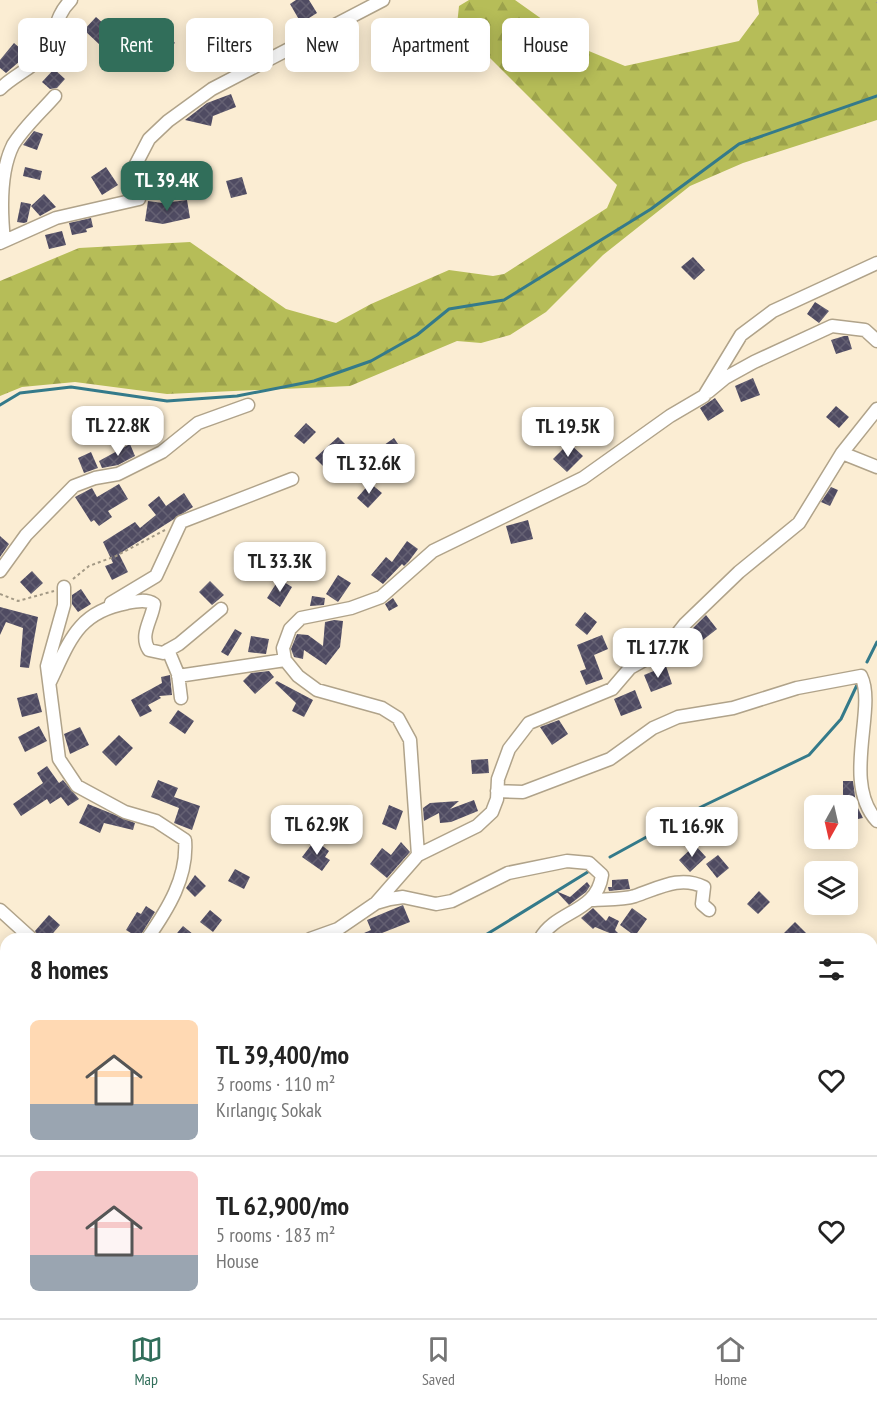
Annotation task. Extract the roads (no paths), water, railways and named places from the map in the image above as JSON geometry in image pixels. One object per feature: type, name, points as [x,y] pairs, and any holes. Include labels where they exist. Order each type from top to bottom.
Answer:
[{"type":"street","points":[[0,89],[44,55],[59,12],[71,0]]},
{"type":"street","points":[[55,96],[12,146],[6,164],[1,212],[2,242],[56,218],[139,199],[135,166],[149,139],[168,121],[212,89],[383,0]]},
{"type":"street","points":[[704,396],[741,335],[773,311],[877,263]]},
{"type":"street","points":[[418,855],[410,740],[398,718],[382,708],[317,690],[298,676],[285,660],[283,648],[290,629],[301,618],[351,608],[381,597],[433,551],[583,478],[670,416],[704,396],[725,378],[754,362],[832,326],[865,330],[877,341]]},
{"type":"street","points":[[0,571],[26,535],[74,486],[95,478],[118,474],[162,452],[198,423],[248,405]]},
{"type":"street","points":[[324,933],[351,922],[376,903],[418,855],[477,826],[492,812],[498,779],[509,749],[529,723],[612,689],[630,668],[666,648],[686,624],[739,572],[799,523],[842,453],[877,410]]},
{"type":"street","points":[[842,453],[877,467]]},
{"type":"street","points":[[49,683],[69,642],[88,618],[156,576],[181,522],[292,479]]},
{"type":"street","points":[[64,587],[64,605],[47,666],[59,759],[77,786],[125,812],[156,821],[185,840],[186,856],[173,901],[151,933]]},
{"type":"street","points":[[105,607],[149,601],[154,604],[146,627],[145,643],[149,650],[163,653],[221,609]]},
{"type":"street","points":[[168,650],[178,676],[181,698]]},
{"type":"street","points":[[178,676],[285,660]]},
{"type":"street","points":[[497,791],[523,792],[610,759],[653,728],[678,717],[733,708],[797,688],[861,676],[871,684],[876,706],[864,788],[868,811],[877,821]]},
{"type":"street","points":[[376,903],[403,897],[436,904],[452,902],[508,873],[567,861],[589,863],[602,875],[592,900]]},
{"type":"street","points":[[546,933],[560,919],[592,900],[621,899],[677,882],[695,882],[704,887],[702,904],[709,910]]},
{"type":"street","points":[[0,910],[5,919],[24,933]]},
{"type":"waterway","points":[[0,405],[20,393],[71,387],[167,401],[237,396],[314,381],[371,361],[417,335],[449,309],[504,300],[651,209],[739,144],[877,96]]},
{"type":"waterway","points":[[867,662],[877,642]]},
{"type":"waterway","points":[[610,857],[703,806],[809,755],[841,719],[857,685]]},
{"type":"waterway","points":[[489,933],[591,870]]}]
